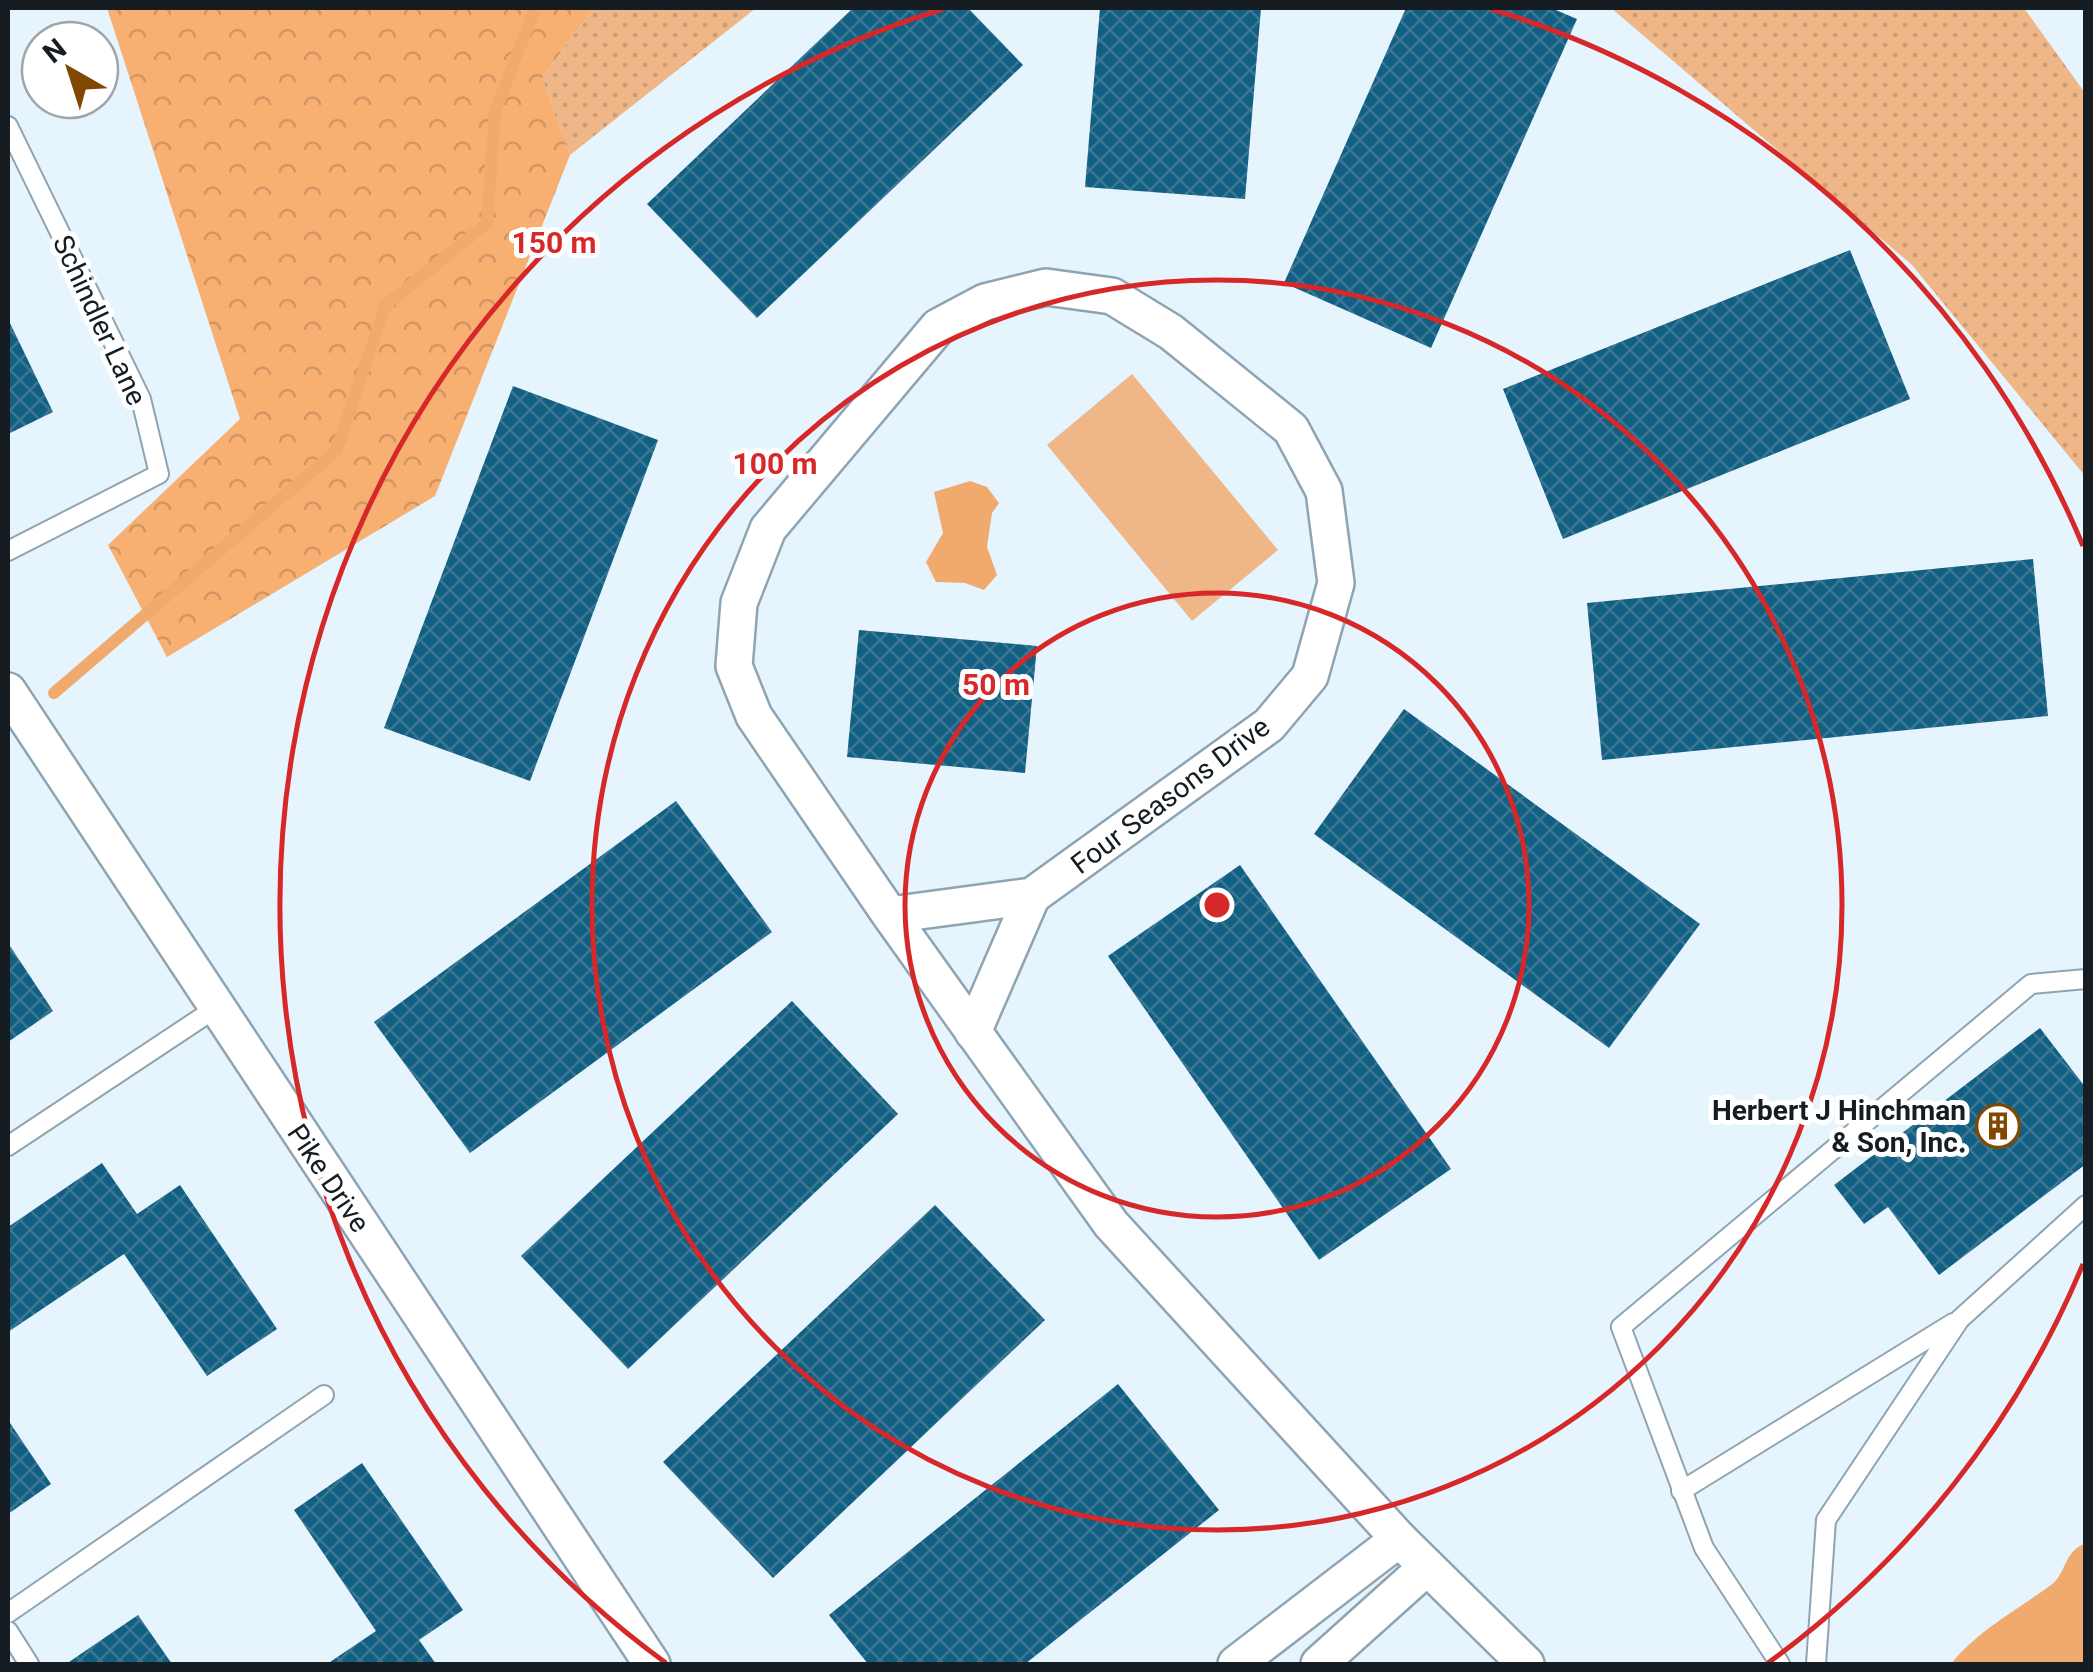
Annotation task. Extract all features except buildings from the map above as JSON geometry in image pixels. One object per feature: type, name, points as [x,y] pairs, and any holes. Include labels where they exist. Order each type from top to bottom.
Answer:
[{"type":"street","name":"Four Seasons Drive","points":[[890,915],[1032,896],[1270,725],[1310,676],[1336,583],[1324,490],[1292,429],[1171,332],[1112,296],[1046,287],[985,302],[938,327],[768,529],[739,603],[734,666],[754,716],[890,915],[1111,1224],[1399,1538],[1526,1664]]},
{"type":"street","name":"Pike Drive","points":[[8,691],[652,1664]]},
{"type":"street","points":[[974,1032],[1032,896]]},
{"type":"street","points":[[1236,1664],[1399,1538]]},
{"type":"street","points":[[1319,1664],[1427,1567]]},
{"type":"lane","name":"Schindler Lane","points":[[8,126],[141,399],[158,474],[8,551]]},
{"type":"lane","points":[[1780,1664],[1704,1548],[1621,1327],[2031,984],[2086,978]]},
{"type":"lane","points":[[8,1146],[216,1008]]},
{"type":"lane","points":[[1681,1490],[1960,1318],[2086,1205]]},
{"type":"lane","points":[[1816,1664],[1826,1520],[1960,1318]]},
{"type":"lane","points":[[8,1613],[324,1395]]},
{"type":"lane","points":[[8,1631],[29,1664]]},
{"type":"shaded area","points":[[593,8],[756,8],[570,155],[542,78]]},
{"type":"shaded area","points":[[1611,8],[2024,8],[2085,93],[2085,476],[1912,265]]},
{"type":"shaded area","points":[[1132,374],[1278,550],[1192,621],[1047,445]]},
{"type":"shaded area","points":[[970,481],[987,487],[999,503],[992,513],[987,547],[997,575],[984,590],[965,583],[936,582],[926,562],[943,533],[934,492]]},
{"type":"shaded area","points":[[2085,1544],[2085,1664],[1951,1664],[1986,1631],[2056,1581],[2073,1552]]},
{"type":"green space","points":[[107,8],[593,8],[542,78],[570,155],[435,496],[167,657],[108,545],[240,419],[120,48],[120,20],[111,20]]},
{"type":"waterway","points":[[54,693],[336,451],[386,305],[487,223],[495,112],[535,8]]},
{"type":"place","name":"Herbert J Hinchman & Son, Inc.","points":[[1998,1126]]}]
